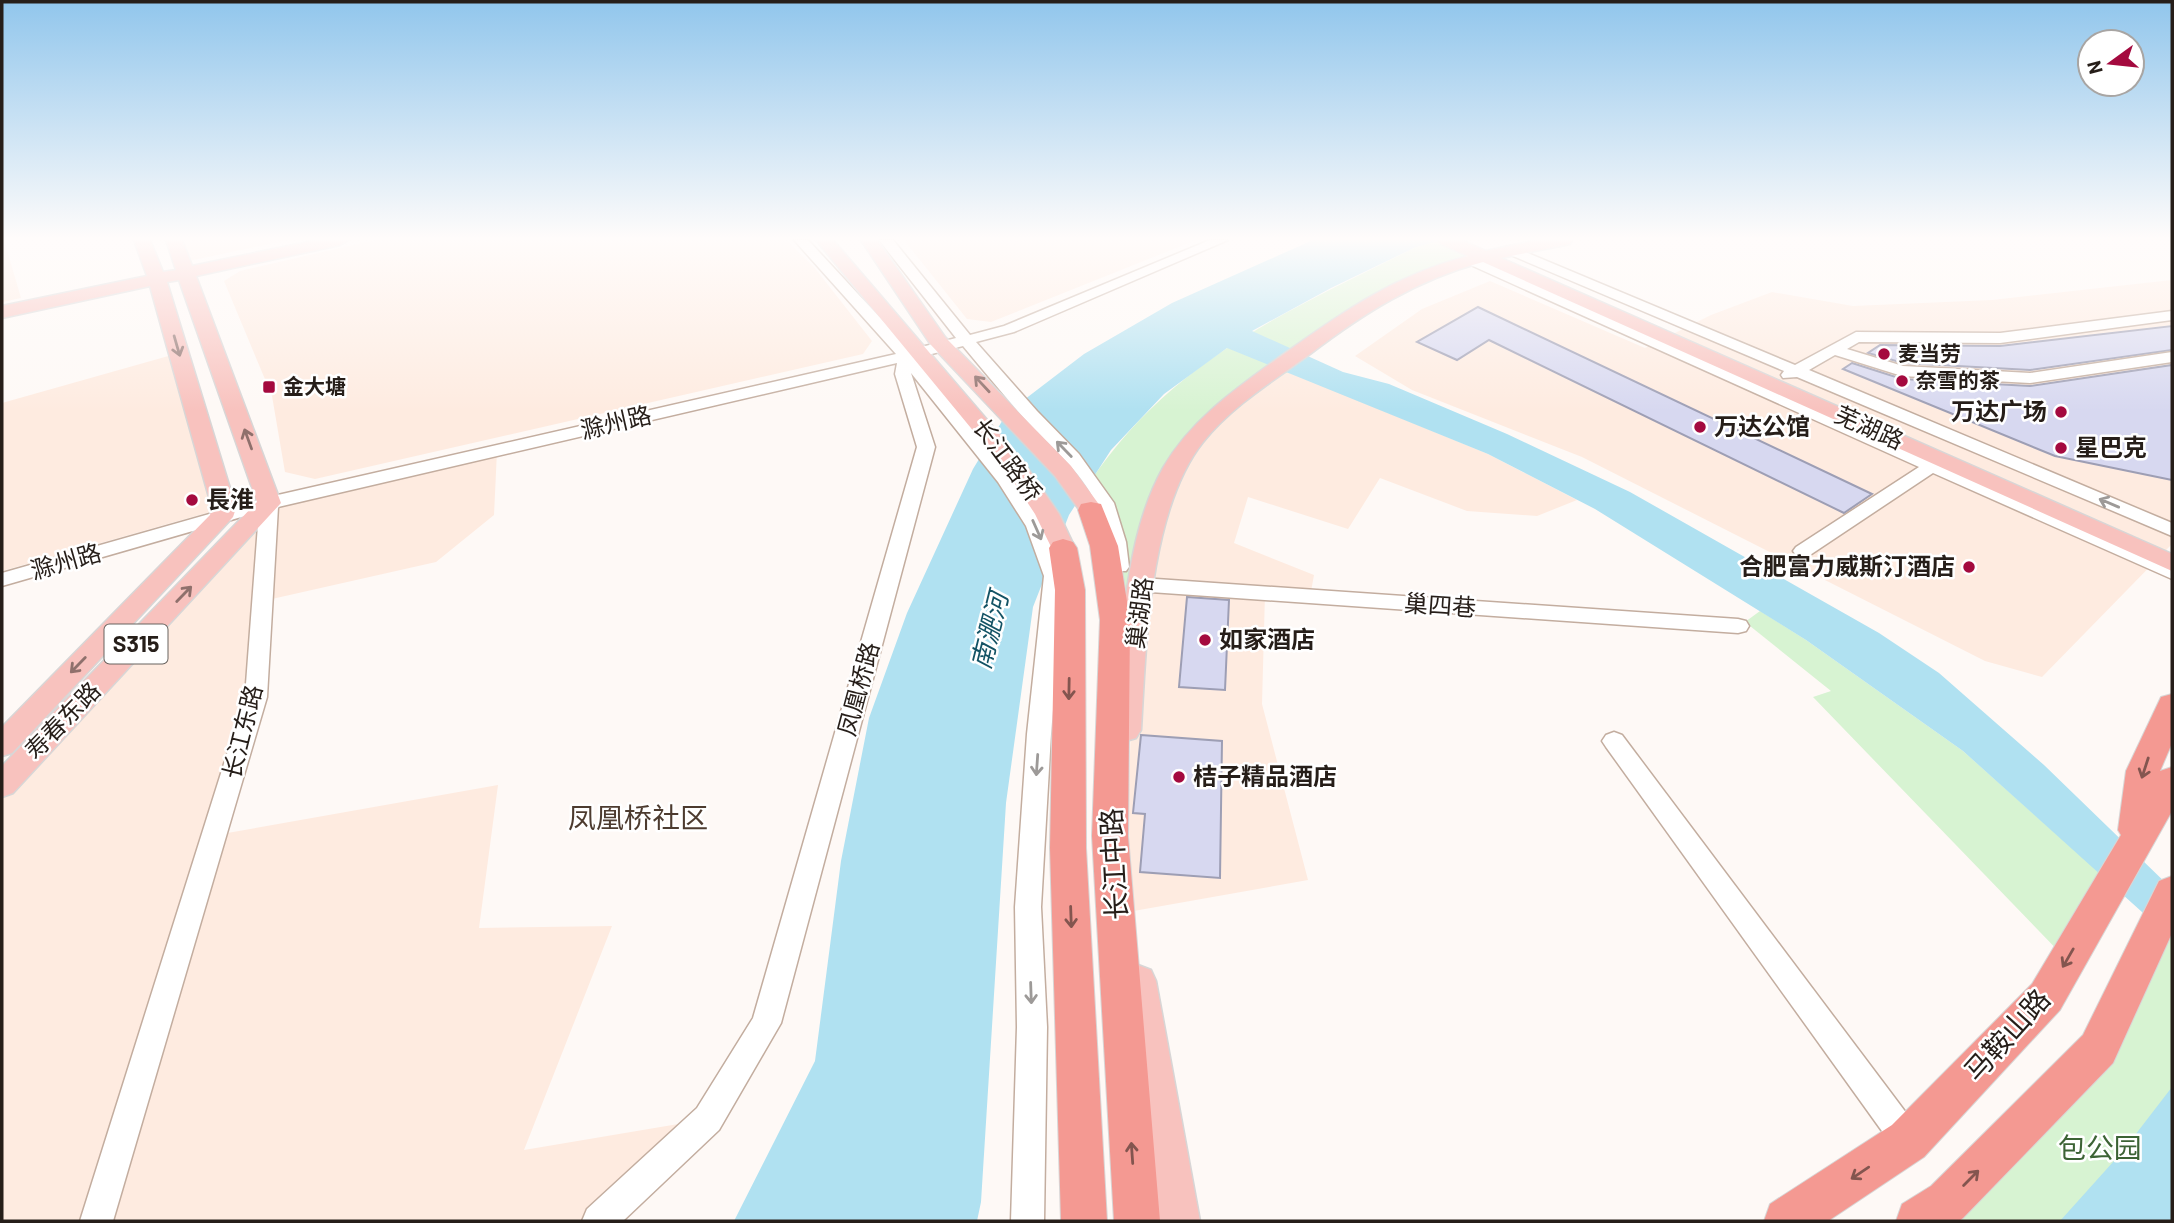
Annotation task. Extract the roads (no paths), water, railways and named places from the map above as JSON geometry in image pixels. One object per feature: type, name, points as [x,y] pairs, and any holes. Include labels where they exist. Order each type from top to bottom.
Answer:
[{"type":"highway","name":"长江中路","points":[[1098,507],[1115,620],[1110,836],[1137,1221]]},
{"type":"highway","name":"长江中路","points":[[1059,562],[1070,590],[1068,848],[1084,1221]]},
{"type":"highway","points":[[2135,841],[2143,771],[2172,705]]},
{"type":"highway","name":"马鞍山路","points":[[1787,1221],[1908,1140],[2046,997],[2168,786]]},
{"type":"highway","points":[[1919,1221],[1947,1202],[2098,1049],[2172,892]]},
{"type":"main road","points":[[2,302],[30,297]]},
{"type":"main road","points":[[2,312],[64,297]]},
{"type":"main road","points":[[162,297],[223,513]]},
{"type":"main road","name":"长江东路","points":[[196,297],[269,500]]},
{"type":"main road","name":"长江路桥","points":[[868,297],[911,352],[1030,485],[1056,528],[1059,562]]},
{"type":"main road","name":"长江路桥","points":[[909,297],[941,344],[972,361],[1063,471],[1098,507]]},
{"type":"main road","name":"巢湖路","points":[[1179,1221],[1142,1014],[1128,912],[1123,771],[1129,651],[1154,522],[1172,472],[1192,441],[1249,388],[1378,297]]},
{"type":"main road","name":"芜湖路","points":[[1583,297],[2172,564]]},
{"type":"main road","name":"芜湖路","points":[[1592,297],[2172,546]]},
{"type":"main road","name":"寿春东路","points":[[2,785],[269,500]]},
{"type":"main road","name":"寿春东路","points":[[2,745],[223,513]]},
{"type":"street","points":[[857,297],[911,352]]},
{"type":"street","points":[[931,297],[964,338],[972,361]]},
{"type":"street","name":"滁州路","points":[[964,338],[1068,297]]},
{"type":"street","name":"滁州路","points":[[2,571],[269,500],[1009,329],[1085,297]]},
{"type":"street","points":[[1578,297],[1932,466],[2172,573]]},
{"type":"street","points":[[1596,297],[2172,530]]},
{"type":"street","points":[[1784,378],[1856,337],[2000,338],[2172,315]]},
{"type":"street","points":[[1833,349],[1902,371],[2030,378],[2172,357]]},
{"type":"street","name":"凤凰桥路","points":[[599,1221],[708,1119],[766,1023],[926,447],[903,374],[911,352]]},
{"type":"street","points":[[1803,551],[1932,466]]},
{"type":"street","name":"长江东路","points":[[96,1221],[256,697],[269,500]]},
{"type":"street","points":[[1098,507],[1116,542],[1129,651],[1112,729]]},
{"type":"street","name":"滁州路","points":[[2,580],[223,513]]},
{"type":"street","points":[[1028,1221],[1032,1027],[1028,906],[1039,734],[1059,562]]},
{"type":"street","name":"巢四巷","points":[[1142,585],[1738,626]]},
{"type":"street","points":[[1614,741],[1908,1140]]},
{"type":"water","name":"南淝河","points":[[1185,297],[1314,297],[1252,331],[1343,372],[1389,384],[1507,434],[1630,492],[1879,633],[1939,673],[2044,765],[2172,889],[2172,939],[1963,751],[1806,640],[1595,509],[1488,454],[1227,348],[1164,394],[1111,450],[1069,515],[1033,607],[1006,803],[981,1202],[977,1221],[734,1221],[815,1061],[841,861],[869,718],[907,613],[973,469],[1007,413],[1084,354]]},
{"type":"water","points":[[2172,1087],[2172,1221],[2060,1221],[2122,1152]]},
{"type":"place","name":"麦当劳","points":[[1884,354]]},
{"type":"place","name":"奈雪的茶","points":[[1902,381]]},
{"type":"place","name":"金大塘","points":[[269,387]]},
{"type":"place","name":"万达广场","points":[[2061,412]]},
{"type":"place","name":"万达公馆","points":[[1700,427]]},
{"type":"place","name":"星巴克","points":[[2061,448]]},
{"type":"place","name":"長淮","points":[[192,500]]},
{"type":"place","name":"合肥富力威斯汀酒店","points":[[1969,567]]},
{"type":"place","name":"如家酒店","points":[[1205,640]]},
{"type":"place","name":"桔子精品酒店","points":[[1179,777]]},
{"type":"district","name":"凤凰桥社区","points":[[638,818]]},
{"type":"park label","name":"包公园","points":[[2100,1148]]}]
